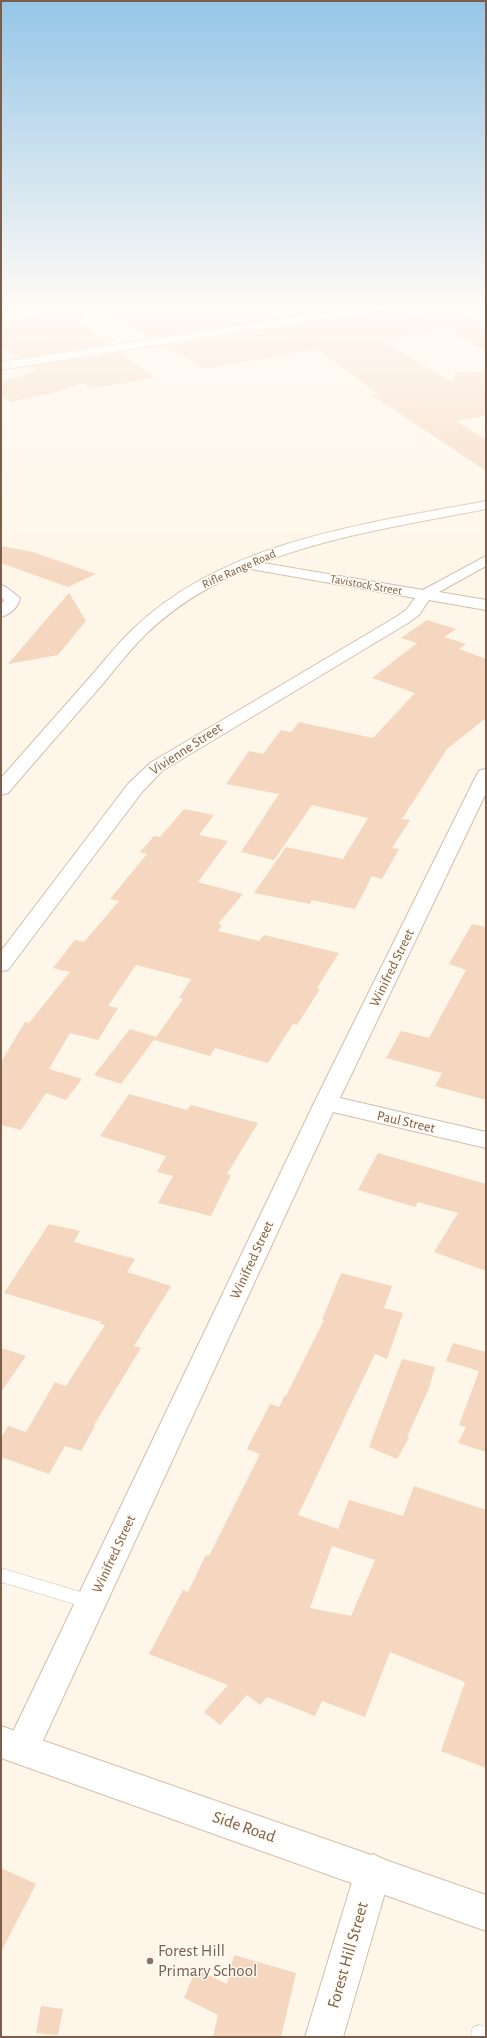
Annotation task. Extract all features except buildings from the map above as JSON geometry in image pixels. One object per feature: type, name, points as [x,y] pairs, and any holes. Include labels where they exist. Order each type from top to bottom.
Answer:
[{"type":"street","name":"Rifle Range Road","points":[[1,789],[139,632],[156,616],[202,585],[245,564],[296,546],[321,539],[486,505]]},
{"type":"street","points":[[425,595],[451,578],[486,560]]},
{"type":"street","name":"Tavistock Street","points":[[245,564],[486,605]]},
{"type":"street","points":[[1,590],[12,598],[12,602],[9,607],[1,612]]},
{"type":"street","name":"Vivienne Street","points":[[1,965],[134,788],[145,776],[168,759],[223,725],[402,620],[412,612],[425,595]]},
{"type":"street","name":"Winifred Street","points":[[11,1746],[91,1602],[326,1103],[486,774]]},
{"type":"street","name":"Paul Street","points":[[326,1103],[486,1140]]},
{"type":"street","name":"Side Road","points":[[11,1746],[486,1913]]},
{"type":"street","name":"Forest Hill Street","points":[[324,2037],[372,1872]]},
{"type":"lane","points":[[1,1575],[91,1602]]},
{"type":"place","name":"Forest Hill Primary School","points":[[150,1961]]}]
